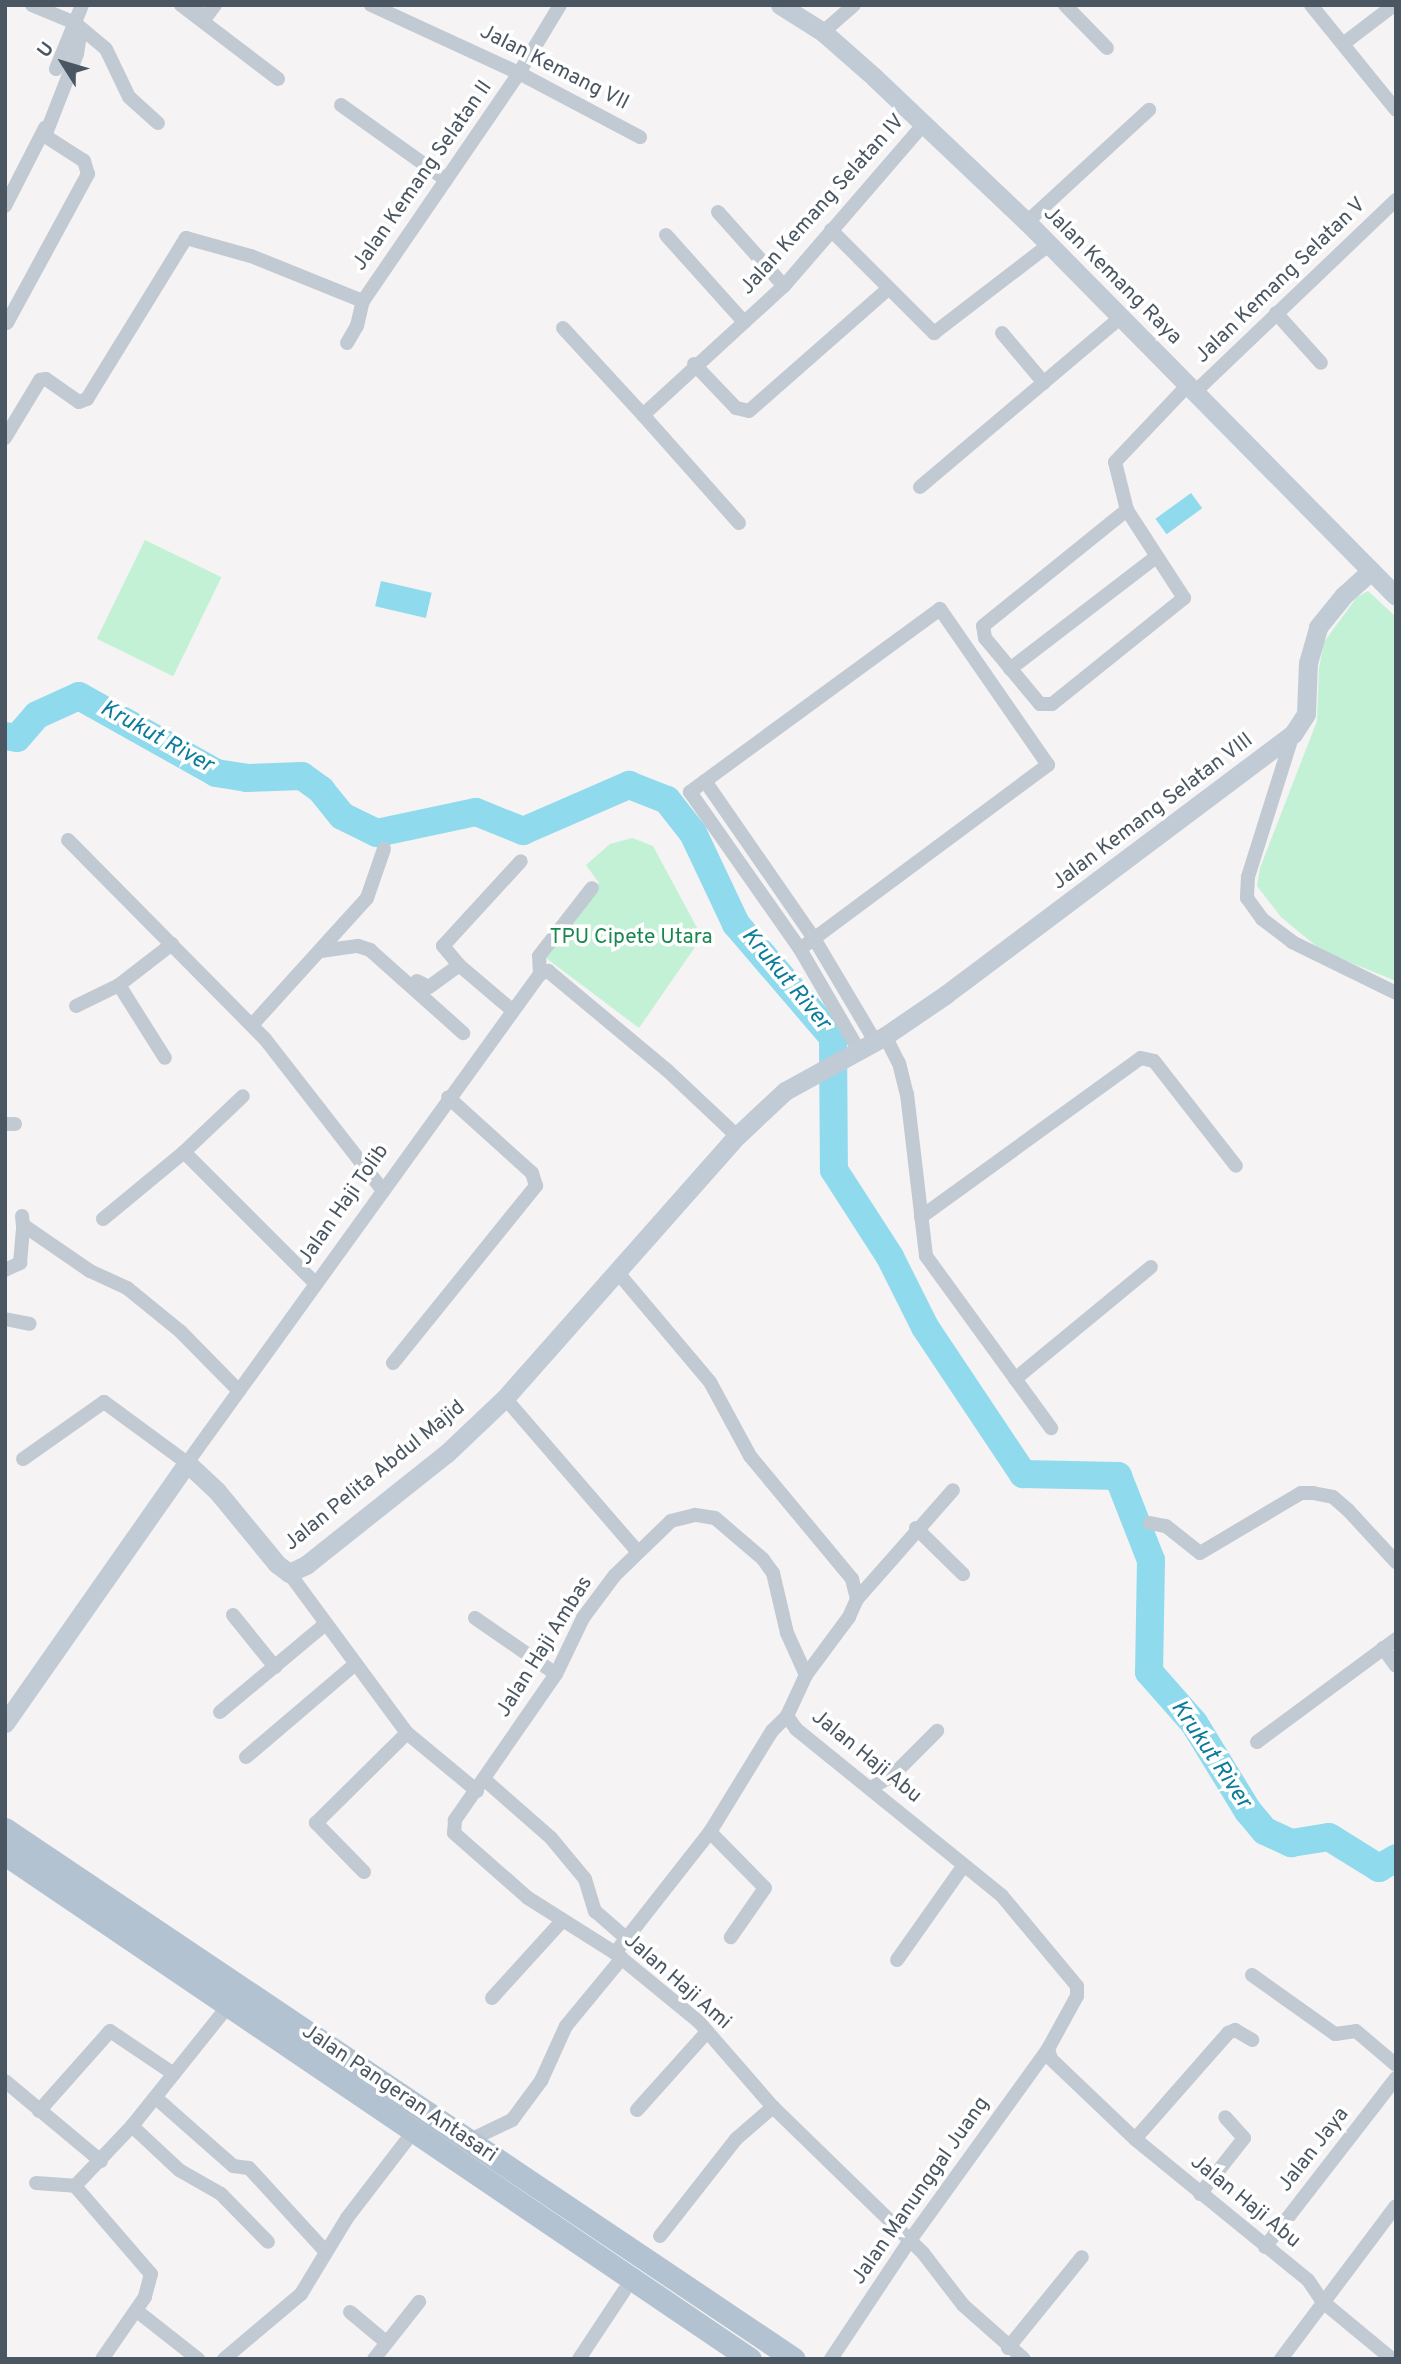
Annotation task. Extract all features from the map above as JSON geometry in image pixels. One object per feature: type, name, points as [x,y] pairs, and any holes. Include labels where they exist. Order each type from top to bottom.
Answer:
[{"type":"main road","name":"Jalan Pangeran Antasari","points":[[5,1829],[794,2359]]},
{"type":"main road","points":[[5,1838],[770,2359]]},
{"type":"main road","points":[[5,1854],[750,2359]]},
{"type":"main road","name":"Jalan Pangeran Antasari","points":[[5,1869],[723,2359]]},
{"type":"street","points":[[32,5],[78,26],[106,49],[129,97],[158,123]]},
{"type":"street","points":[[5,206],[45,128],[77,54],[82,5]]},
{"type":"street","points":[[180,5],[278,79]]},
{"type":"street","points":[[188,5],[206,17],[215,5]]},
{"type":"street","name":"Jalan Kemang VII","points":[[371,5],[519,72],[640,137]]},
{"type":"street","name":"Jalan Kemang Selatan II","points":[[5,438],[40,380],[46,379],[79,402],[88,399],[186,238],[251,256],[363,301],[519,72],[559,5]]},
{"type":"street","name":"Jalan Kemang Raya","points":[[780,5],[823,33],[924,124],[1050,244],[1396,596]]},
{"type":"street","points":[[823,33],[854,5]]},
{"type":"street","points":[[1065,5],[1107,48]]},
{"type":"street","points":[[1311,5],[1396,110]]},
{"type":"street","points":[[1343,44],[1394,5]]},
{"type":"street","points":[[56,69],[78,26]]},
{"type":"street","points":[[341,106],[446,180]]},
{"type":"street","points":[[1027,222],[1149,110]]},
{"type":"street","name":"Jalan Kemang Selatan IV","points":[[643,415],[694,364],[784,285],[924,124]]},
{"type":"street","points":[[7,323],[88,174],[84,161],[48,140],[45,128]]},
{"type":"street","name":"Jalan Kemang Selatan V","points":[[1127,510],[1115,463],[1192,388],[1396,200]]},
{"type":"street","points":[[718,212],[784,285]]},
{"type":"street","points":[[831,230],[888,289],[937,333],[1050,244]]},
{"type":"street","points":[[666,235],[744,321]]},
{"type":"street","points":[[694,364],[736,408],[749,411],[888,289]]},
{"type":"street","points":[[347,343],[357,326],[363,301]]},
{"type":"street","points":[[1276,313],[1321,363]]},
{"type":"street","points":[[920,487],[1122,316]]},
{"type":"street","points":[[563,328],[739,523]]},
{"type":"street","points":[[1002,333],[1044,383]]},
{"type":"street","points":[[1127,510],[1157,556],[1184,597],[1052,705],[1040,704],[983,634],[985,623],[1127,510]]},
{"type":"street","points":[[1010,669],[1157,556]]},
{"type":"street","points":[[1371,571],[1343,596],[1318,627],[1308,663],[1306,713],[1293,734],[1248,877],[1247,898],[1262,919],[1292,942],[1396,993]]},
{"type":"street","points":[[800,949],[1046,769],[1046,758],[937,608],[690,792],[800,949],[868,1044],[899,1063],[907,1094],[921,1238],[932,1270],[1051,1429]]},
{"type":"street","name":"Jalan Kemang Selatan VIII","points":[[868,1044],[1293,734]]},
{"type":"street","points":[[705,780],[815,940],[868,1044]]},
{"type":"street","points":[[68,840],[252,1025],[300,1079],[381,1188]]},
{"type":"street","points":[[252,1025],[367,898],[384,849]]},
{"type":"street","points":[[512,1010],[459,965],[444,944],[520,861]]},
{"type":"street","points":[[592,888],[539,956],[540,974],[548,971],[668,1071],[737,1136]]},
{"type":"street","points":[[76,1006],[119,985],[172,944]]},
{"type":"street","points":[[321,951],[353,946],[370,950],[463,1033]]},
{"type":"street","points":[[417,981],[429,987],[459,965]]},
{"type":"street","name":"Jalan Haji Tolib","points":[[187,1463],[381,1188],[540,974]]},
{"type":"street","points":[[119,985],[165,1058]]},
{"type":"street","name":"Jalan Pelita Abdul Majid","points":[[187,1463],[289,1573],[306,1565],[447,1453],[505,1398],[619,1273],[737,1136],[785,1091],[868,1044]]},
{"type":"street","points":[[921,1217],[1141,1058],[1154,1061],[1236,1166]]},
{"type":"street","points":[[103,1219],[184,1152],[243,1096]]},
{"type":"street","points":[[393,1363],[536,1186],[532,1173],[448,1097]]},
{"type":"street","points":[[184,1152],[315,1283]]},
{"type":"street","points":[[5,1270],[20,1263],[23,1221],[90,1270],[127,1288],[180,1331],[239,1391]]},
{"type":"street","points":[[1015,1379],[1151,1267]]},
{"type":"street","points":[[619,1273],[710,1382],[750,1456],[852,1579],[857,1599]]},
{"type":"street","points":[[5,1319],[30,1324]]},
{"type":"street","points":[[505,1398],[638,1552]]},
{"type":"street","points":[[5,1723],[187,1463],[104,1402],[23,1459]]},
{"type":"street","name":"Jalan Haji Abu","points":[[953,1490],[916,1528],[857,1599],[806,1675],[787,1716],[796,1729],[871,1787],[1002,1896],[1077,1986],[1077,1996],[1048,2049],[1051,2059],[1135,2139],[1308,2280],[1323,2302],[1392,2359]]},
{"type":"street","points":[[1150,1523],[1166,1526],[1200,1553],[1301,1493],[1313,1493],[1333,1497],[1349,1510],[1396,1562]]},
{"type":"street","name":"Jalan Haji Ambas","points":[[456,1839],[455,1820],[556,1674],[583,1618],[659,1529],[684,1516],[706,1515],[722,1522],[773,1573],[787,1633],[806,1675]]},
{"type":"street","points":[[916,1528],[962,1574]]},
{"type":"street","points":[[289,1573],[324,1625],[407,1733],[551,1838],[585,1879],[595,1911],[627,1939]]},
{"type":"street","points":[[233,1615],[275,1667]]},
{"type":"street","points":[[475,1618],[556,1674]]},
{"type":"street","points":[[220,1712],[324,1625]]},
{"type":"street","points":[[1256,1742],[1396,1639]]},
{"type":"street","points":[[1383,1648],[1396,1666]]},
{"type":"street","points":[[246,1757],[354,1665]]},
{"type":"street","points":[[468,2141],[512,2120],[541,2081],[566,2026],[619,1956],[627,1939],[710,1832],[772,1731],[787,1716]]},
{"type":"street","points":[[871,1787],[892,1776],[937,1731]]},
{"type":"street","points":[[364,1872],[316,1823],[407,1733]]},
{"type":"street","points":[[710,1832],[765,1888],[731,1937]]},
{"type":"street","name":"Jalan Haji Ami","points":[[456,1839],[562,1921],[619,1956],[707,2032],[773,2107],[910,2240],[963,2305],[1008,2348],[1024,2359]]},
{"type":"street","points":[[897,1960],[964,1865]]},
{"type":"street","points":[[492,1998],[562,1921]]},
{"type":"street","points":[[1252,1975],[1335,2034],[1356,2031],[1396,2064]]},
{"type":"street","points":[[75,2186],[132,2126],[222,2015]]},
{"type":"street","points":[[1135,2139],[1227,2034],[1235,2030],[1252,2040]]},
{"type":"street","points":[[39,2111],[110,2031],[174,2074]]},
{"type":"street","points":[[637,2109],[707,2032]]},
{"type":"street","name":"Jalan Manunggal Juang","points":[[831,2359],[910,2240],[1048,2049]]},
{"type":"street","name":"Jalan Jaya","points":[[1265,2247],[1396,2078]]},
{"type":"street","points":[[5,2081],[101,2161]]},
{"type":"street","points":[[156,2098],[231,2165],[249,2168],[326,2252]]},
{"type":"street","points":[[660,2236],[736,2138],[773,2107]]},
{"type":"street","points":[[1200,2194],[1244,2138],[1225,2117]]},
{"type":"street","points":[[132,2126],[178,2170],[228,2200],[268,2242]]},
{"type":"street","points":[[224,2359],[289,2307],[406,2141]]},
{"type":"street","points":[[36,2183],[75,2186],[146,2264],[151,2283],[137,2311],[102,2359]]},
{"type":"street","points":[[1281,2359],[1396,2206]]},
{"type":"street","points":[[1008,2348],[1082,2257]]},
{"type":"street","points":[[579,2359],[624,2291]]},
{"type":"street","points":[[374,2359],[419,2302]]},
{"type":"street","points":[[137,2311],[198,2359]]},
{"type":"street","points":[[351,2312],[386,2343]]},
{"type":"green space","points":[[145,540],[221,577],[173,676],[97,639]]},
{"type":"green space","points":[[1368,591],[1396,617],[1396,981],[1322,951],[1281,917],[1257,886],[1260,868],[1317,721],[1319,668],[1324,642],[1357,597]]},
{"type":"green space","name":"TPU Cipete Utara","points":[[632,838],[653,846],[702,937],[639,1028],[546,958],[599,883],[586,865],[610,844]]},
{"type":"water","points":[[1191,493],[1202,508],[1167,534],[1155,519]]},
{"type":"water","points":[[381,581],[432,593],[426,618],[375,606]]},
{"type":"waterway","name":"Krukut River","points":[[5,736],[17,738],[37,715],[79,696],[216,773],[246,778],[302,776],[321,790],[342,816],[377,833],[476,812],[523,831],[629,785],[667,800],[693,833],[736,924],[833,1037],[834,1170],[890,1257],[925,1327],[1023,1474],[1118,1476],[1151,1560],[1149,1672],[1194,1723],[1248,1811],[1265,1831],[1291,1843],[1329,1837],[1379,1868],[1396,1858]]}]
